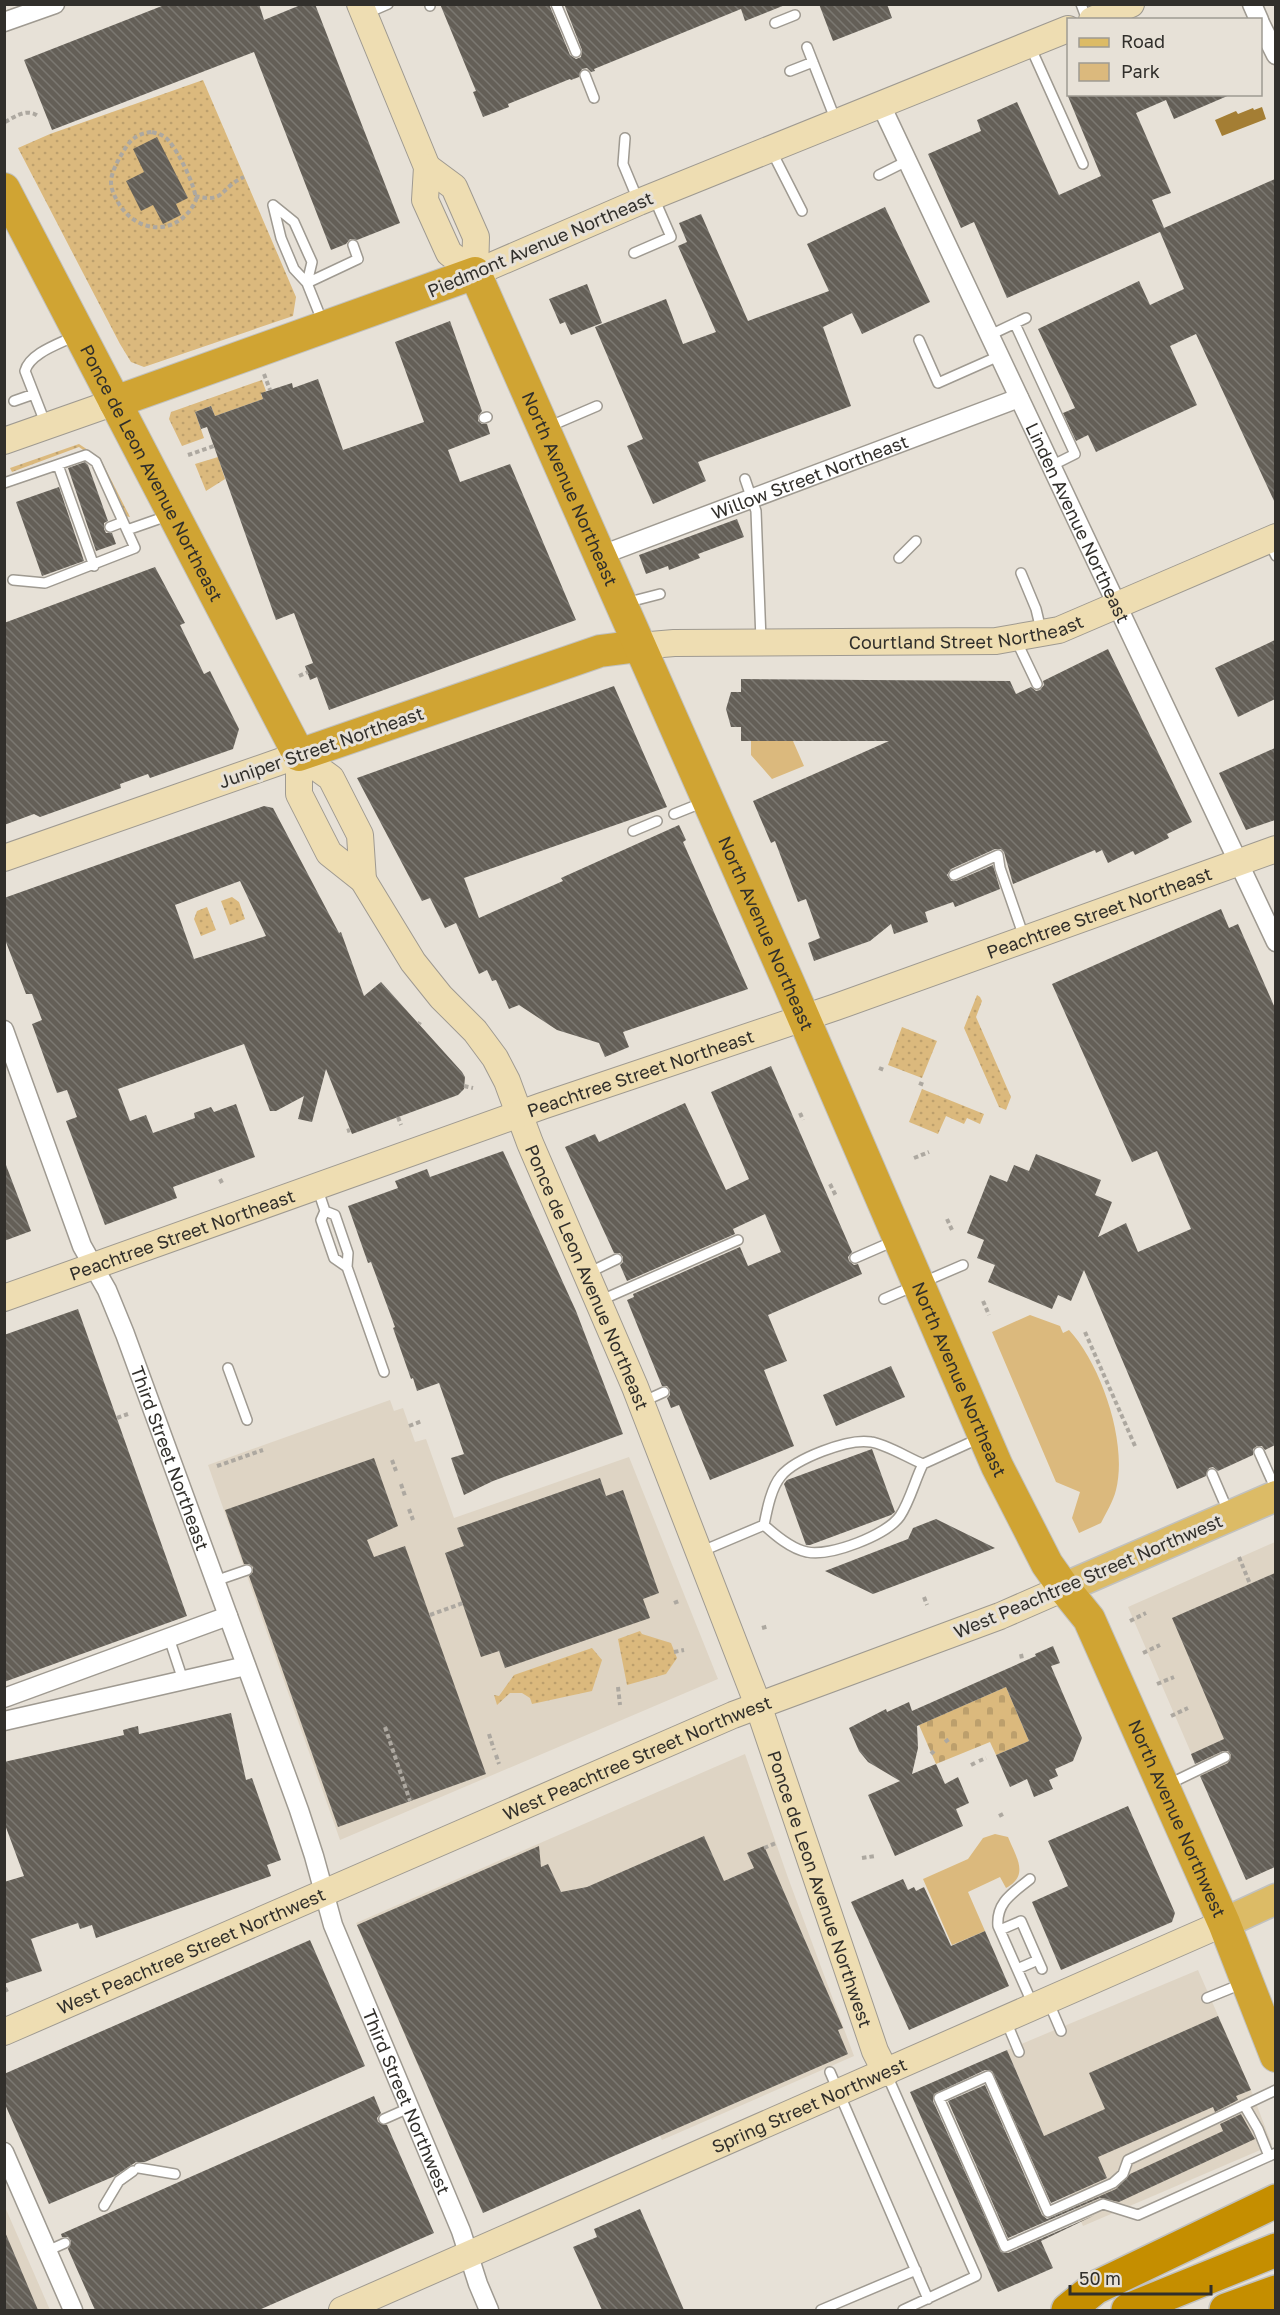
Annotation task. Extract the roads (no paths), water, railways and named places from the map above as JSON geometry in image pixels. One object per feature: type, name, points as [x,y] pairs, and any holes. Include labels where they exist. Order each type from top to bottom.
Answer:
[{"type":"highway","name":"Ponce de Leon Avenue Northeast","points":[[4,189],[299,755]]},
{"type":"highway","name":"Piedmont Avenue Northeast","points":[[115,402],[475,273]]},
{"type":"highway","name":"North Avenue Northeast","points":[[475,273],[804,1018],[984,1437],[1021,1515],[1047,1564],[1064,1588]]},
{"type":"highway","name":"Juniper Street Northeast","points":[[299,755],[600,651],[639,646]]},
{"type":"highway","name":"North Avenue Northwest","points":[[1064,1588],[1089,1619],[1224,1923],[1275,2056]]},
{"type":"highway","points":[[1068,2310],[1095,2288],[1275,2201]]},
{"type":"highway","points":[[1128,2310],[1275,2250]]},
{"type":"highway","points":[[1226,2310],[1275,2292]]},
{"type":"main road","points":[[1097,18],[1131,4]]},
{"type":"main road","name":"North Avenue Northeast","points":[[362,9],[427,167],[425,200],[449,253],[475,273]]},
{"type":"main road","name":"Piedmont Avenue Northeast","points":[[475,273],[646,199],[1067,29]]},
{"type":"main road","name":"Piedmont Avenue Northeast","points":[[4,441],[115,402]]},
{"type":"main road","name":"Courtland Street Northeast","points":[[639,646],[674,642],[996,641],[1015,638],[1059,630],[1116,605],[1273,544]]},
{"type":"main road","name":"Juniper Street Northeast","points":[[4,858],[299,755]]},
{"type":"main road","name":"Ponce de Leon Avenue Northeast","points":[[299,755],[331,778],[356,825],[360,835],[363,880]]},
{"type":"main road","name":"Ponce de Leon Avenue Northeast","points":[[299,755],[299,794],[329,853],[363,880],[413,962],[441,997],[475,1031],[495,1058],[588,1273],[641,1403],[758,1705]]},
{"type":"main road","name":"Peachtree Street Northeast","points":[[4,1298],[520,1114],[804,1018],[1275,849]]},
{"type":"main road","name":"West Peachtree Street Northwest","points":[[4,2032],[758,1705],[1000,1616],[1275,1496]]},
{"type":"main road","name":"Ponce de Leon Avenue Northwest","points":[[758,1705],[872,2041],[886,2073]]},
{"type":"main road","name":"Spring Street Northwest","points":[[342,2310],[469,2255],[835,2082],[886,2073],[1275,1899]]},
{"type":"street","points":[[4,22],[55,4]]},
{"type":"street","points":[[1252,4],[1259,18]]},
{"type":"street","points":[[1262,26],[1275,55]]},
{"type":"street","name":"Linden Avenue Northeast","points":[[880,103],[1275,942]]},
{"type":"street","name":"Willow Street Northeast","points":[[599,556],[752,499],[840,461],[885,453],[1019,398]]},
{"type":"street","name":"Third Street Northeast","points":[[4,1030],[82,1246],[106,1290],[125,1334],[314,1856],[324,1893]]},
{"type":"street","points":[[4,1698],[228,1617]]},
{"type":"street","points":[[4,1721],[246,1666]]},
{"type":"street","name":"Third Street Northwest","points":[[324,1893],[333,1925],[462,2231],[489,2310]]},
{"type":"street","points":[[4,2152],[73,2310]]},
{"type":"lane","points":[[362,9],[388,4]]},
{"type":"lane","points":[[556,4],[576,52]]},
{"type":"lane","points":[[775,24],[795,15]]},
{"type":"lane","points":[[1029,44],[1083,164]]},
{"type":"lane","points":[[807,46],[836,121]]},
{"type":"lane","points":[[790,71],[813,62]]},
{"type":"lane","points":[[585,75],[594,98]]},
{"type":"lane","points":[[625,138],[623,164],[671,237],[634,253]]},
{"type":"lane","points":[[770,148],[802,212]]},
{"type":"lane","points":[[879,175],[908,161]]},
{"type":"lane","points":[[307,283],[312,262],[308,251],[294,222],[273,205],[281,238],[294,268],[307,283],[325,328]]},
{"type":"lane","points":[[307,283],[358,259],[353,245]]},
{"type":"lane","points":[[990,335],[1026,318]]},
{"type":"lane","points":[[1015,324],[1075,454],[1051,466]]},
{"type":"lane","points":[[46,426],[25,371],[27,364],[35,357],[80,333]]},
{"type":"lane","points":[[919,340],[938,383],[999,356]]},
{"type":"lane","points":[[14,400],[33,394]]},
{"type":"lane","points":[[543,429],[597,406]]},
{"type":"lane","points":[[4,483],[86,455],[96,462],[98,478],[112,497],[135,548],[94,566],[45,583],[13,580]]},
{"type":"lane","points":[[58,465],[70,488],[87,535],[94,566]]},
{"type":"lane","points":[[745,479],[756,511],[761,642]]},
{"type":"lane","points":[[101,501],[112,497]]},
{"type":"lane","points":[[110,527],[125,526],[173,513]]},
{"type":"lane","points":[[899,558],[916,541]]},
{"type":"lane","points":[[1021,573],[1036,609],[1041,633]]},
{"type":"lane","points":[[620,604],[660,594]]},
{"type":"lane","points":[[1015,638],[1037,684]]},
{"type":"lane","points":[[674,814],[708,800]]},
{"type":"lane","points":[[633,831],[657,821]]},
{"type":"lane","points":[[954,874],[998,855],[1000,868],[1024,939]]},
{"type":"lane","points":[[317,1186],[325,1211],[321,1220],[334,1258],[346,1267]]},
{"type":"lane","points":[[325,1211],[335,1215],[348,1253],[346,1267],[384,1372]]},
{"type":"lane","points":[[855,1258],[899,1239]]},
{"type":"lane","points":[[599,1301],[738,1240]]},
{"type":"lane","points":[[588,1273],[617,1259]]},
{"type":"lane","points":[[884,1299],[963,1265]]},
{"type":"lane","points":[[228,1368],[247,1420]]},
{"type":"lane","points":[[641,1403],[664,1392]]},
{"type":"lane","points":[[764,1525],[781,1539],[806,1552],[826,1552],[853,1544],[881,1532],[900,1517],[922,1464],[984,1437]]},
{"type":"lane","points":[[764,1525],[768,1505],[779,1478],[791,1466],[820,1453],[848,1443],[871,1442],[922,1464]]},
{"type":"lane","points":[[1259,1452],[1275,1490]]},
{"type":"lane","points":[[1212,1473],[1231,1516]]},
{"type":"lane","points":[[699,1552],[764,1525]]},
{"type":"lane","points":[[215,1581],[247,1570]]},
{"type":"lane","points":[[169,1638],[183,1680]]},
{"type":"lane","points":[[1164,1786],[1225,1757]]},
{"type":"lane","points":[[1030,1879],[1002,1902],[997,1915],[1000,1930],[1017,1969],[1061,2031]]},
{"type":"lane","points":[[1000,1930],[1021,1921],[1040,1964],[1017,1969]]},
{"type":"lane","points":[[1207,1998],[1247,1982]]},
{"type":"lane","points":[[1005,2020],[1019,2052]]},
{"type":"lane","points":[[886,2073],[976,2276],[903,2310]]},
{"type":"lane","points":[[1244,2105],[1272,2155],[1138,2215],[1103,2204],[1005,2247],[939,2097],[988,2076],[1048,2212],[1113,2183],[1123,2174],[1128,2160],[1275,2090]]},
{"type":"lane","points":[[835,2082],[928,2299]]},
{"type":"lane","points":[[384,2119],[409,2108]]},
{"type":"lane","points":[[104,2206],[119,2181],[136,2170],[175,2174]]},
{"type":"lane","points":[[47,2250],[65,2242]]},
{"type":"lane","points":[[821,2310],[916,2270]]}]
